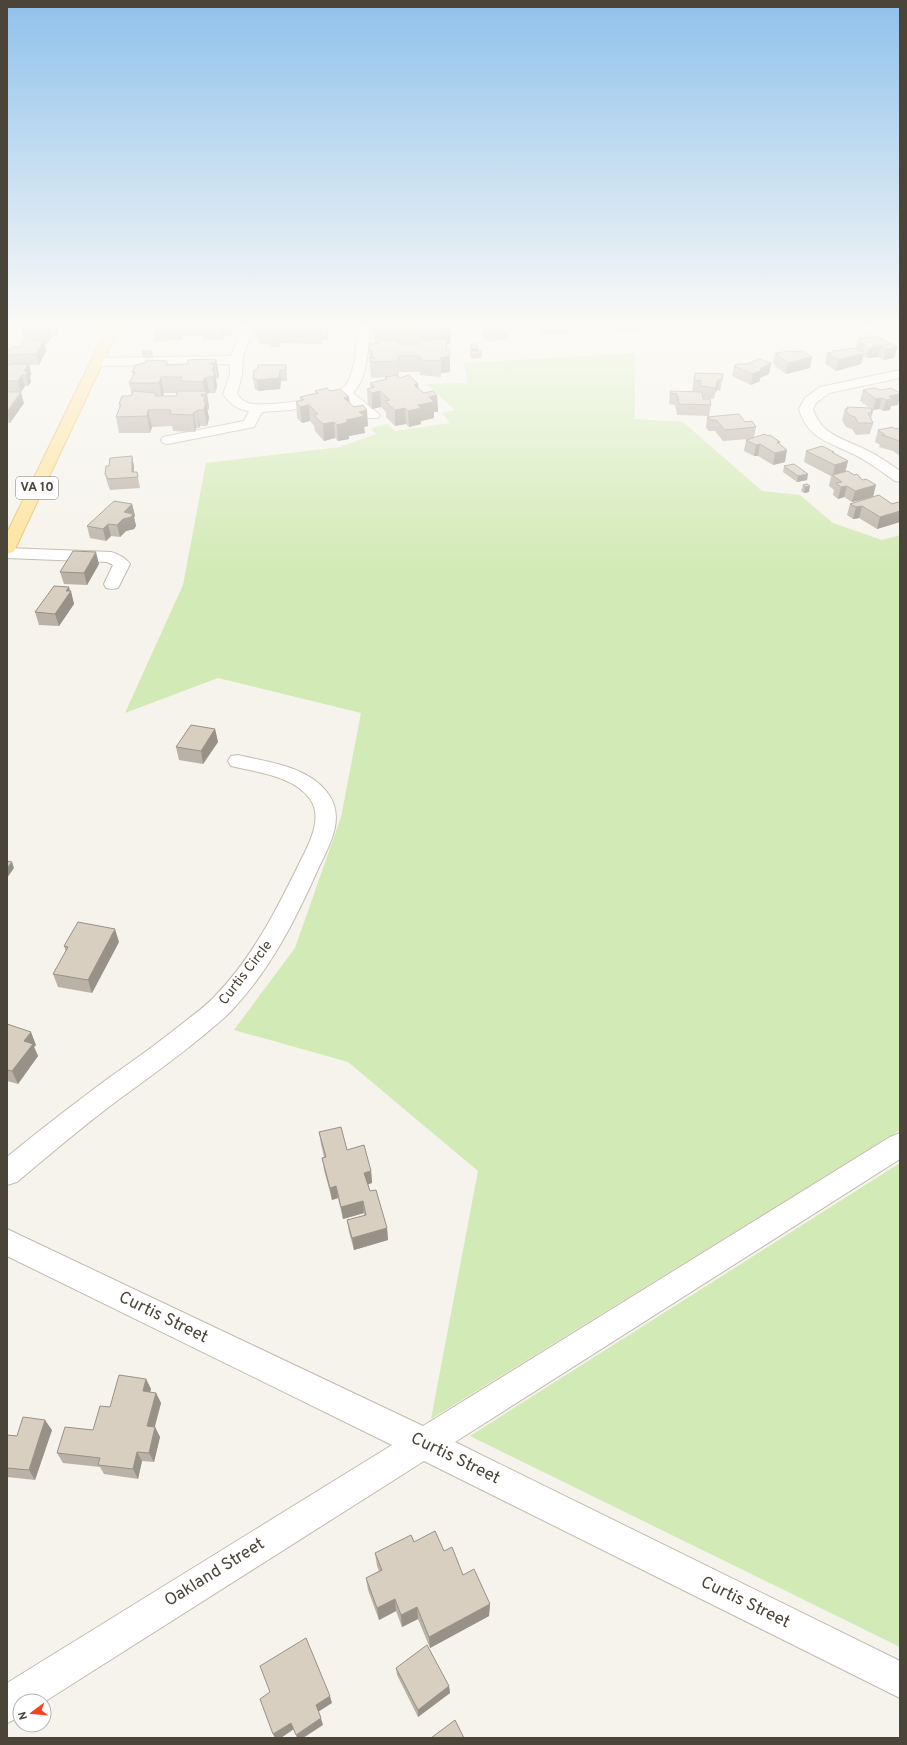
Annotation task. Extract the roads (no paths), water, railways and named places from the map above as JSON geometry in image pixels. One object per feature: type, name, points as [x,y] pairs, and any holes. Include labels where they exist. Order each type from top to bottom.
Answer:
[{"type":"main road","name":"VA 10","points":[[7,549],[75,407]]},
{"type":"street","points":[[255,407],[268,407]]},
{"type":"street","points":[[363,407],[373,415]]},
{"type":"street","points":[[807,407],[809,422],[822,434],[835,442],[864,454],[900,478]]},
{"type":"street","points":[[168,440],[249,424],[258,408]]},
{"type":"street","points":[[7,553],[110,557],[122,564],[112,584]]},
{"type":"street","name":"Curtis Circle","points":[[7,1173],[80,1114],[173,1046],[223,1004],[249,974],[274,937],[294,900],[319,844],[326,822],[326,808],[320,796],[309,786],[295,778],[238,761]]},
{"type":"street","name":"Oakland Street","points":[[7,1704],[900,1145]]},
{"type":"street","name":"Curtis Street","points":[[7,1242],[423,1443],[900,1680]]}]
